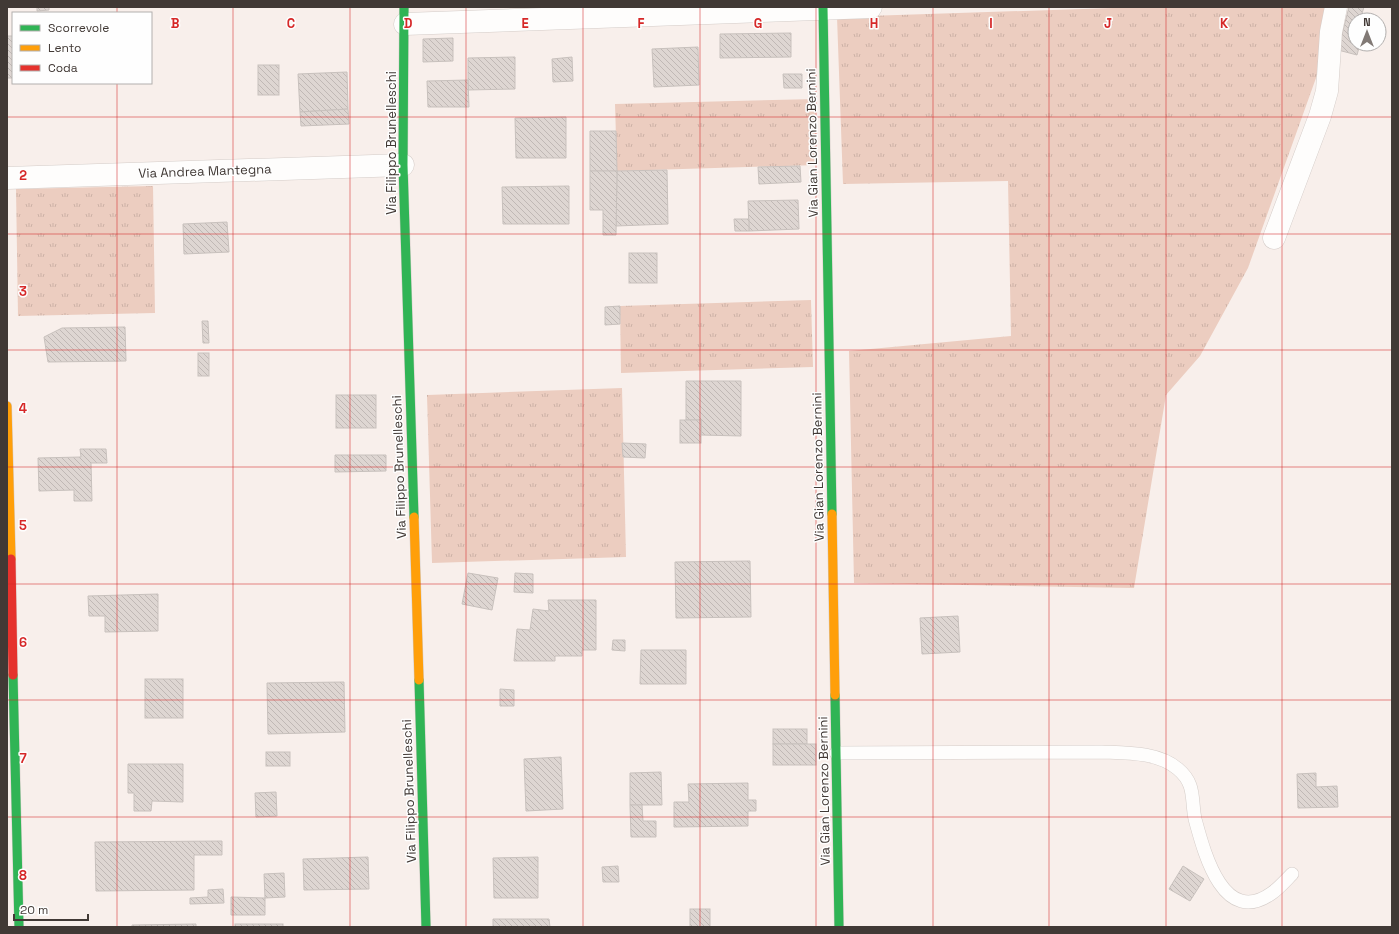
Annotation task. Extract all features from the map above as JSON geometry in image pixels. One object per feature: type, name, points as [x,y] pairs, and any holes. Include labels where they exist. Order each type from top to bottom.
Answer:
[{"type":"street","points":[[404,15],[871,7]]},
{"type":"street","points":[[1274,238],[1322,109],[1327,91],[1331,32],[1336,7]]},
{"type":"street","name":"Via Gian Lorenzo Bernini","points":[[823,8],[839,927]]},
{"type":"street","name":"Via Filippo Brunelleschi","points":[[404,15],[403,165],[426,927]]},
{"type":"street","name":"Via Andrea Mantegna","points":[[7,178],[403,165]]},
{"type":"street","points":[[7,406],[19,927]]},
{"type":"lane","points":[[836,753],[1102,752],[1136,754],[1160,760],[1178,768],[1187,779],[1193,793],[1195,816],[1209,862],[1218,883],[1228,895],[1241,902],[1256,901],[1272,894],[1292,874]]},
{"type":"green space","points":[[1142,7],[1326,7],[1321,64],[1248,268],[1200,356],[1166,395],[1134,588],[854,583],[849,351],[1011,336],[1008,181],[843,184],[837,17]]},
{"type":"green space","points":[[815,99],[817,165],[617,171],[615,104]]},
{"type":"green space","points":[[153,186],[155,313],[18,316],[16,189]]},
{"type":"green space","points":[[811,300],[813,367],[621,373],[620,306]]},
{"type":"green space","points":[[622,388],[626,557],[432,563],[427,395]]},
{"type":"building","points":[[37,7],[49,7],[49,10],[37,11]]},
{"type":"building","points":[[1349,7],[1364,7],[1362,12],[1348,12]]},
{"type":"building","points":[[1347,15],[1347,52],[1358,52],[1357,55],[1338,50]]},
{"type":"building","points":[[791,33],[791,57],[720,58],[720,34]]},
{"type":"building","points":[[7,36],[12,36],[12,78],[7,78]]},
{"type":"building","points":[[453,38],[453,61],[423,62],[423,39]]},
{"type":"building","points":[[698,47],[699,85],[654,87],[652,49]]},
{"type":"building","points":[[515,57],[515,89],[468,90],[468,58]]},
{"type":"building","points":[[572,57],[573,81],[553,82],[552,59]]},
{"type":"building","points":[[258,65],[279,65],[279,95],[258,95]]},
{"type":"building","points":[[347,72],[348,109],[300,112],[298,74]]},
{"type":"building","points":[[783,74],[802,74],[802,88],[784,88]]},
{"type":"building","points":[[468,80],[469,107],[428,107],[427,81]]},
{"type":"building","points":[[348,109],[349,124],[301,126],[300,112]]},
{"type":"building","points":[[566,117],[566,158],[516,158],[515,118]]},
{"type":"building","points":[[590,131],[616,131],[617,171],[590,171]]},
{"type":"building","points":[[800,166],[801,182],[759,184],[758,167]]},
{"type":"building","points":[[667,170],[668,224],[616,226],[617,171]]},
{"type":"building","points":[[590,171],[617,171],[616,235],[603,235],[603,210],[590,210]]},
{"type":"building","points":[[569,186],[569,224],[503,224],[502,187]]},
{"type":"building","points":[[798,200],[799,229],[749,231],[748,201]]},
{"type":"building","points":[[734,219],[749,219],[749,231],[735,231]]},
{"type":"building","points":[[227,222],[229,252],[184,254],[183,224]]},
{"type":"building","points":[[629,253],[657,253],[657,283],[629,283]]},
{"type":"building","points":[[620,306],[620,324],[605,325],[605,307]]},
{"type":"building","points":[[202,321],[208,321],[209,343],[203,343]]},
{"type":"building","points":[[125,327],[126,361],[48,362],[44,337],[62,328]]},
{"type":"building","points":[[198,353],[209,353],[209,376],[198,376]]},
{"type":"building","points":[[686,381],[741,381],[741,436],[701,435],[701,420],[686,420]]},
{"type":"building","points":[[336,395],[376,395],[376,428],[336,428]]},
{"type":"building","points":[[680,420],[701,420],[701,443],[680,443]]},
{"type":"building","points":[[622,443],[646,444],[645,458],[623,457]]},
{"type":"building","points":[[80,449],[106,449],[107,463],[91,463],[92,501],[74,501],[74,490],[39,491],[38,458],[81,457]]},
{"type":"building","points":[[335,455],[386,455],[386,471],[335,472]]},
{"type":"building","points":[[750,561],[751,617],[676,618],[675,562]]},
{"type":"building","points":[[468,573],[498,578],[492,610],[462,604]]},
{"type":"building","points":[[515,573],[533,574],[533,593],[514,592]]},
{"type":"building","points":[[158,594],[158,631],[105,632],[105,616],[89,616],[88,596]]},
{"type":"building","points":[[548,600],[596,600],[596,650],[582,650],[582,656],[555,656],[555,661],[514,661],[517,629],[530,630],[533,609],[549,611]]},
{"type":"building","points":[[958,616],[960,652],[922,654],[920,618]]},
{"type":"building","points":[[613,640],[625,640],[625,651],[612,650]]},
{"type":"building","points":[[641,650],[686,650],[686,684],[640,684]]},
{"type":"building","points":[[145,679],[183,679],[183,718],[145,718]]},
{"type":"building","points":[[344,682],[345,732],[268,734],[267,683]]},
{"type":"building","points":[[500,689],[514,690],[514,706],[500,706]]},
{"type":"building","points":[[773,729],[807,729],[807,744],[773,744]]},
{"type":"building","points":[[773,744],[816,744],[816,765],[773,765]]},
{"type":"building","points":[[266,752],[290,752],[290,766],[266,766]]},
{"type":"building","points":[[561,757],[563,809],[526,811],[524,759]]},
{"type":"building","points":[[128,764],[183,764],[183,802],[152,801],[151,811],[134,811],[134,793],[128,793]]},
{"type":"building","points":[[661,772],[662,805],[630,805],[630,773]]},
{"type":"building","points":[[1316,773],[1316,787],[1337,786],[1338,807],[1298,808],[1297,774]]},
{"type":"building","points":[[748,783],[748,800],[756,800],[756,811],[748,811],[748,826],[674,827],[674,802],[689,802],[688,784]]},
{"type":"building","points":[[276,792],[277,816],[256,817],[255,793]]},
{"type":"building","points":[[630,805],[642,805],[643,821],[656,821],[656,837],[631,837]]},
{"type":"building","points":[[222,841],[222,855],[194,855],[194,890],[96,891],[95,842]]},
{"type":"building","points":[[368,857],[369,889],[304,890],[303,859]]},
{"type":"building","points":[[538,857],[538,898],[494,898],[493,858]]},
{"type":"building","points":[[618,866],[619,882],[603,882],[602,867]]},
{"type":"building","points":[[1183,866],[1204,879],[1190,901],[1169,889]]},
{"type":"building","points":[[284,873],[285,897],[265,898],[264,874]]},
{"type":"building","points":[[223,889],[224,903],[190,904],[190,898],[208,897],[208,890]]},
{"type":"building","points":[[231,897],[265,898],[265,915],[231,915]]},
{"type":"building","points":[[690,909],[710,909],[710,927],[690,927]]},
{"type":"building","points":[[493,919],[549,919],[550,927],[493,927]]},
{"type":"building","points":[[196,924],[196,927],[132,927],[132,925]]},
{"type":"building","points":[[235,924],[283,924],[283,927],[235,927]]},
{"type":"traffic: fast","points":[[404,7],[403,165],[414,517]]},
{"type":"traffic: fast","points":[[823,7],[832,514]]},
{"type":"traffic: fast","points":[[13,675],[19,927]]},
{"type":"traffic: fast","points":[[419,680],[426,927]]},
{"type":"traffic: fast","points":[[835,695],[839,927]]},
{"type":"traffic: slow","points":[[7,406],[11,559]]},
{"type":"traffic: slow","points":[[832,514],[835,695]]},
{"type":"traffic: slow","points":[[414,517],[419,680]]},
{"type":"traffic: jam","points":[[11,559],[13,675]]}]
